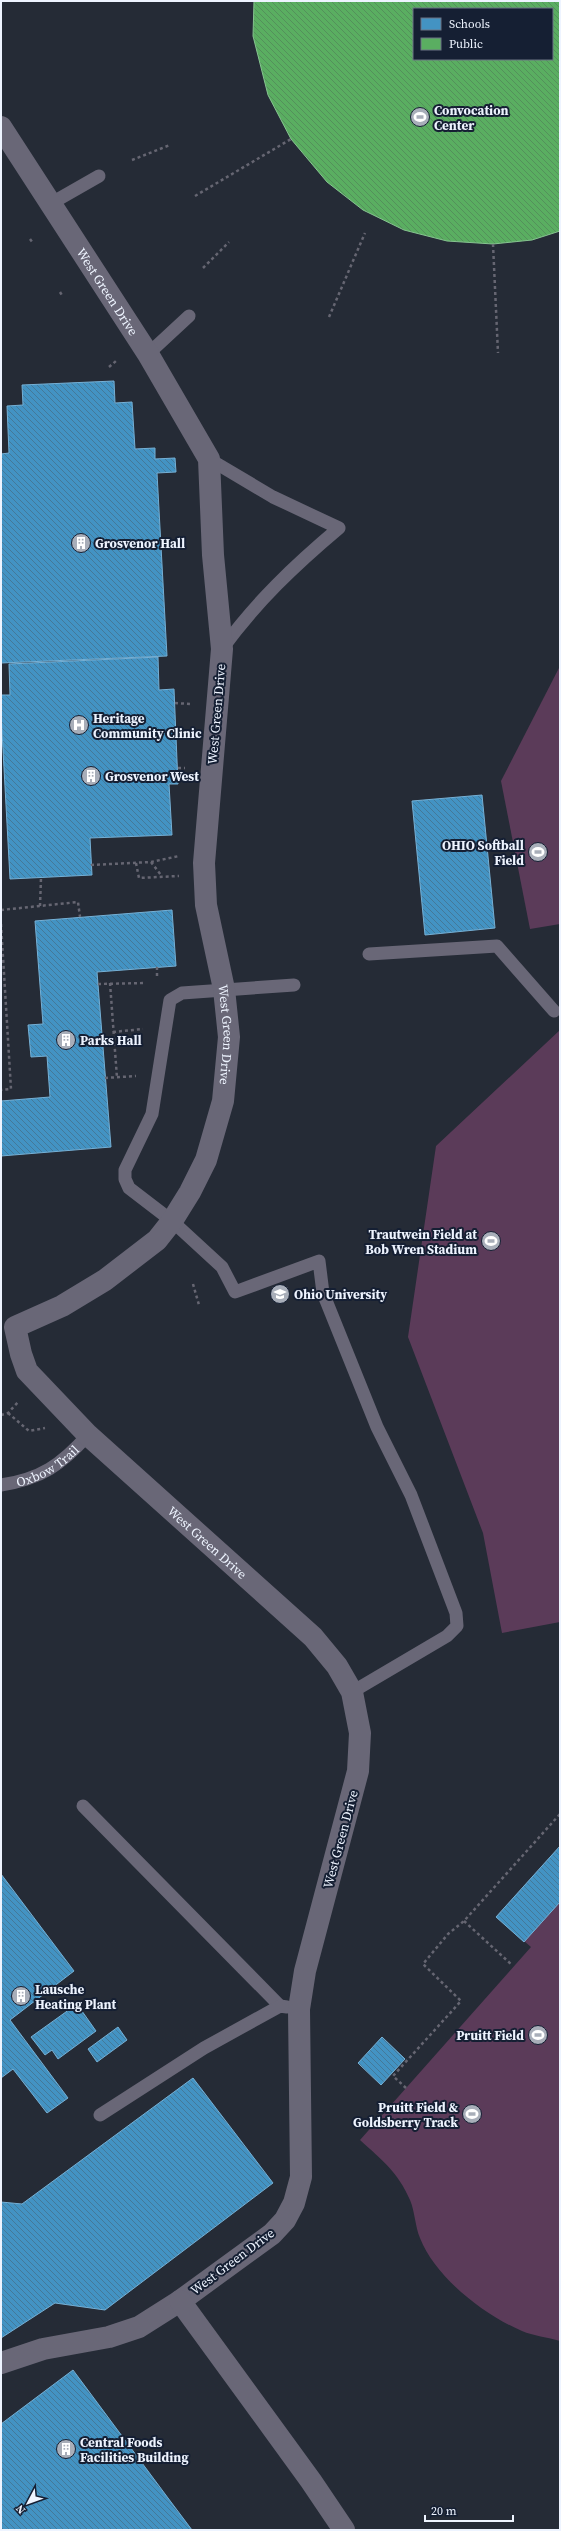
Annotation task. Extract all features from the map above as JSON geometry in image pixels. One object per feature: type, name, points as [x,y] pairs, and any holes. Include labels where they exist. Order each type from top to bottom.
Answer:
[{"type":"street","name":"West Green Drive","points":[[1,127],[148,354],[209,459],[213,555],[222,649],[204,862],[206,905],[224,989],[229,1037],[224,1101],[206,1160],[190,1192],[172,1221],[157,1240],[106,1280],[62,1306],[15,1327],[20,1354],[27,1371],[88,1436],[313,1637],[337,1666],[352,1692],[360,1733],[358,1771],[305,1971],[290,2007],[301,2177],[294,2203],[285,2220],[272,2234],[180,2301],[139,2327],[109,2337],[43,2349],[1,2363]]},
{"type":"street","points":[[180,2301],[311,2481],[344,2530]]},
{"type":"lane","points":[[50,204],[99,176]]},
{"type":"lane","points":[[148,354],[189,316]]},
{"type":"lane","name":"West Green Drive","points":[[209,459],[273,497],[339,528],[306,556],[247,614],[222,649]]},
{"type":"lane","points":[[369,954],[497,946],[554,1011]]},
{"type":"lane","points":[[294,985],[182,993],[170,1000],[152,1114],[125,1170],[125,1179],[129,1188],[172,1221],[222,1267],[235,1292],[319,1261],[323,1293],[377,1427],[411,1495],[453,1605],[456,1626],[447,1636],[352,1692]]},
{"type":"lane","name":"Oxbow Trail","points":[[1,1485],[39,1476],[57,1465],[88,1436]]},
{"type":"lane","points":[[82,1806],[290,2007],[204,2048],[100,2115]]},
{"type":"path","points":[[195,196],[291,139]]},
{"type":"path","points":[[132,160],[170,145]]},
{"type":"path","points":[[330,317],[366,233]]},
{"type":"path","points":[[30,239],[33,243]]},
{"type":"path","points":[[203,268],[229,242]]},
{"type":"path","points":[[493,244],[498,353]]},
{"type":"path","points":[[60,292],[63,297]]},
{"type":"path","points":[[109,367],[116,361]]},
{"type":"path","points":[[175,703],[192,704]]},
{"type":"path","points":[[178,768],[188,768]]},
{"type":"path","points":[[91,866],[151,862],[182,856]]},
{"type":"path","points":[[151,862],[161,875]]},
{"type":"path","points":[[136,863],[139,878],[161,875],[183,876]]},
{"type":"path","points":[[40,906],[41,878]]},
{"type":"path","points":[[1,910],[78,902],[80,917]]},
{"type":"path","points":[[1,924],[11,1089],[1,1090]]},
{"type":"path","points":[[157,967],[157,976]]},
{"type":"path","points":[[110,983],[117,1078]]},
{"type":"path","points":[[98,984],[146,983]]},
{"type":"path","points":[[114,1032],[143,1029]]},
{"type":"path","points":[[105,1078],[139,1076]]},
{"type":"path","points":[[193,1284],[200,1305]]},
{"type":"path","points":[[1,1415],[8,1414],[22,1398]]},
{"type":"path","points":[[8,1414],[29,1431],[51,1427]]},
{"type":"path","points":[[406,2088],[394,2076],[461,2001],[423,1964],[448,1934],[464,1921],[560,1814]]},
{"type":"path","points":[[464,1921],[512,1965]]},
{"type":"shaded area","name":"OHIO Softball Field","points":[[560,666],[560,924],[530,929],[501,781]]},
{"type":"shaded area","name":"Trautwein Field at Bob Wren Stadium","points":[[560,1030],[560,1622],[502,1633],[483,1533],[408,1337],[436,1146]]},
{"type":"shaded area","name":"Pruitt Field & Goldsberry Track","points":[[560,1846],[560,2341],[526,2333],[507,2324],[477,2305],[449,2280],[427,2253],[418,2233],[410,2200],[395,2174],[360,2140],[531,1947],[496,1917]]},
{"type":"building: Schools","name":"Grosvenor Hall","points":[[114,381],[115,403],[132,402],[135,449],[155,448],[155,459],[175,458],[176,472],[157,473],[167,656],[1,663],[1,454],[9,453],[7,406],[23,405],[22,385]]},
{"type":"building: Schools","name":"Grosvenor West","points":[[158,657],[159,690],[174,689],[178,784],[169,784],[172,835],[90,838],[92,875],[10,879],[1,713],[1,695],[10,695],[9,664]]},
{"type":"building: Schools","points":[[482,795],[495,928],[425,935],[412,801]]},
{"type":"building: Schools","name":"Parks Hall","points":[[172,910],[176,966],[97,972],[111,1147],[1,1156],[1,1101],[50,1097],[47,1056],[31,1057],[28,1025],[43,1024],[35,921]]},
{"type":"building: Schools","points":[[560,1846],[560,1902],[524,1942],[496,1917]]},
{"type":"building: Schools","name":"Lausche Heating Plant","points":[[1,1874],[74,1971],[10,2020],[68,2098],[47,2113],[13,2069],[1,2078]]},
{"type":"building: Schools","points":[[77,2004],[96,2031],[58,2059],[52,2050],[45,2055],[31,2037]]},
{"type":"building: Schools","points":[[118,2027],[127,2040],[97,2062],[88,2049]]},
{"type":"building: Schools","points":[[382,2037],[405,2059],[381,2085],[358,2063]]},
{"type":"building: Schools","points":[[193,2078],[273,2183],[105,2310],[55,2303],[1,2338],[1,2202],[22,2204]]},
{"type":"building: Schools","name":"Central Foods Facilities Building","points":[[73,2370],[192,2530],[1,2530],[1,2424]]},
{"type":"building: Public","name":"Convocation Center","points":[[254,1],[560,1],[560,231],[532,240],[493,244],[447,241],[404,230],[363,210],[327,182],[291,139],[268,95],[253,36]]},
{"type":"place","name":"Convocation Center","points":[[420,117]]},
{"type":"place","name":"Grosvenor Hall","points":[[81,543]]},
{"type":"place","name":"Heritage Community Clinic","points":[[79,725]]},
{"type":"place","name":"Grosvenor West","points":[[91,776]]},
{"type":"place","name":"OHIO Softball Field","points":[[538,852]]},
{"type":"place","name":"Parks Hall","points":[[66,1040]]},
{"type":"place","name":"Trautwein Field at Bob Wren Stadium","points":[[491,1241]]},
{"type":"place","name":"Ohio University","points":[[280,1294]]},
{"type":"place","name":"Lausche Heating Plant","points":[[21,1996]]},
{"type":"place","name":"Pruitt Field","points":[[538,2035]]},
{"type":"place","name":"Pruitt Field & Goldsberry Track","points":[[472,2114]]},
{"type":"place","name":"Central Foods Facilities Building","points":[[66,2449]]}]
